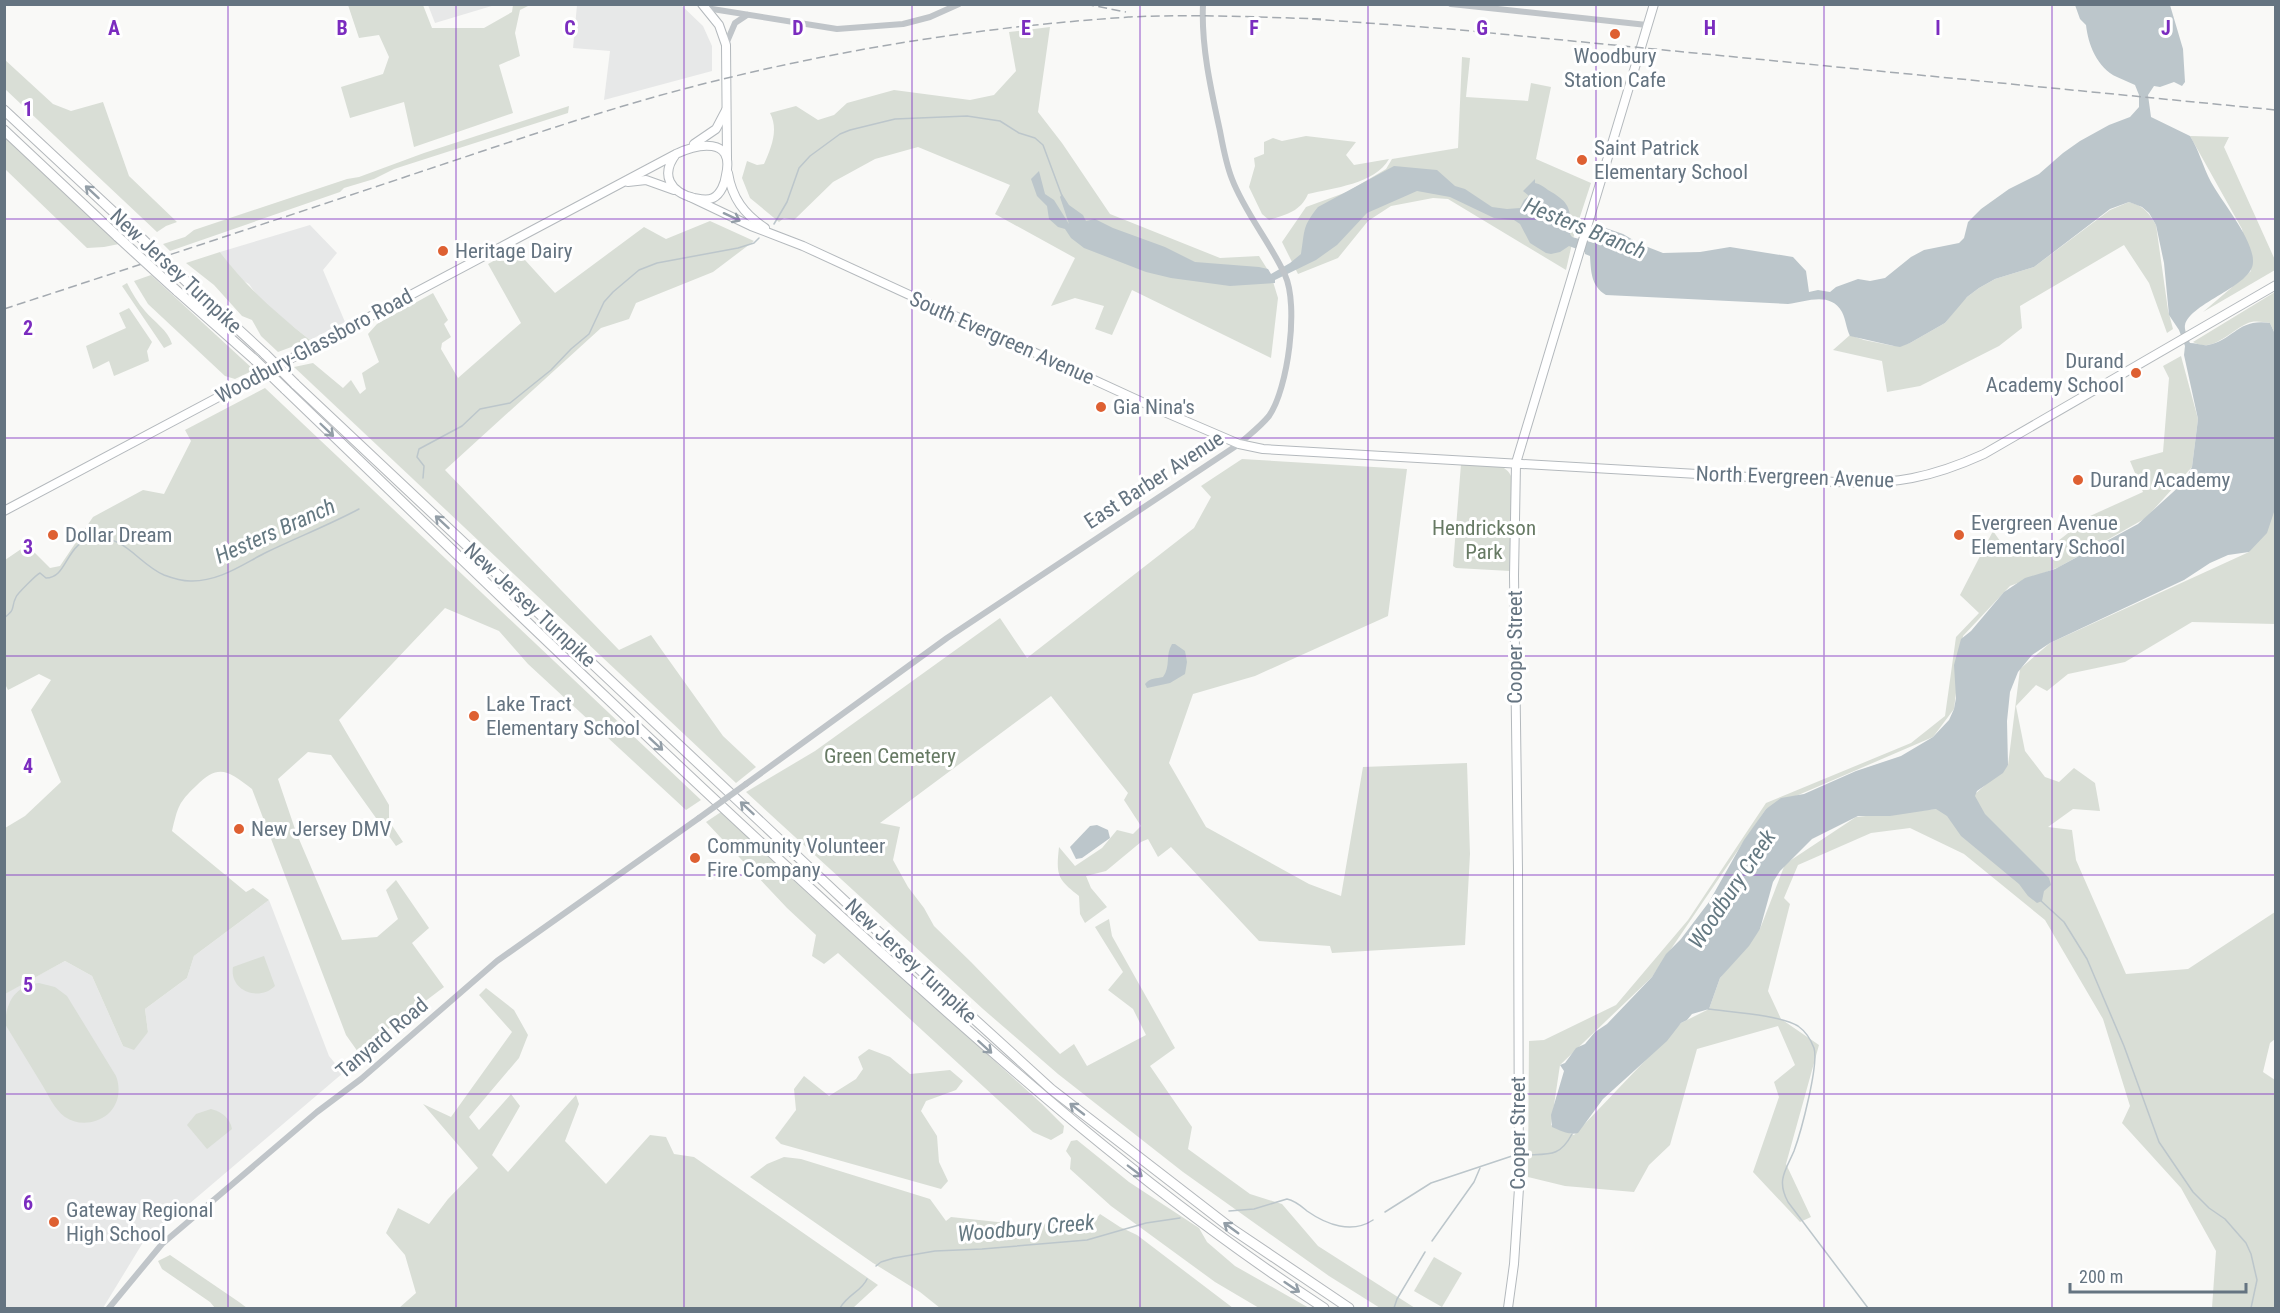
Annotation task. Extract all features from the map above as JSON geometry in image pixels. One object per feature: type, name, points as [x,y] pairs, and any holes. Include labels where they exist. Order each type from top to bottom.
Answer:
[{"type":"highway","name":"New Jersey Turnpike","points":[[4,110],[849,905],[1034,1074],[1232,1229],[1349,1308]]},
{"type":"highway","name":"New Jersey Turnpike","points":[[4,130],[118,237],[255,360],[613,705],[991,1053],[1102,1146],[1251,1260],[1324,1308]]},
{"type":"main road","name":"Cooper Street","points":[[1508,1308],[1516,1247],[1519,1161],[1514,587],[1516,463],[1654,4]]},
{"type":"main road","name":"South Evergreen Avenue","points":[[704,6],[718,25],[726,45],[727,165],[734,195],[742,209],[776,236]]},
{"type":"main road","points":[[688,148],[711,145],[724,154],[727,165],[724,183],[716,196],[709,200],[681,193],[673,186],[668,175],[669,163],[676,154],[716,129],[728,106]]},
{"type":"main road","name":"Woodbury-Glassboro Road","points":[[4,511],[676,154]]},
{"type":"main road","name":"Woodbury-Glassboro Road","points":[[624,183],[646,180],[681,193]]},
{"type":"main road","name":"South Evergreen Avenue","points":[[690,196],[1239,444],[1263,449],[1516,463]]},
{"type":"main road","name":"North Evergreen Avenue","points":[[1516,463],[1847,483],[1896,482],[1942,471],[1984,454],[2276,285]]},
{"type":"street","points":[[704,6],[837,29],[903,24],[930,17],[959,4]]},
{"type":"street","name":"East Barber Avenue","points":[[699,818],[956,632],[1239,444],[1257,430],[1269,415],[1283,384],[1292,309],[1282,269],[1237,192],[1229,171],[1203,33],[1203,4]]},
{"type":"street","points":[[1451,4],[1647,25]]},
{"type":"street","points":[[726,45],[735,23],[747,14]]},
{"type":"street","name":"Tanyard Road","points":[[109,1308],[162,1244],[317,1112],[361,1079],[497,961],[699,818]]},
{"type":"shaded area","points":[[428,5],[495,5],[435,23]]},
{"type":"shaded area","points":[[577,5],[681,5],[703,26],[712,46],[712,71],[604,100],[610,51],[573,48]]},
{"type":"shaded area","points":[[310,225],[337,253],[323,270],[345,322],[310,340],[261,301],[249,284],[240,279],[220,252]]},
{"type":"shaded area","points":[[269,900],[329,1056],[343,1073],[142,1244],[103,1308],[5,1308],[4,994],[65,961],[92,976],[123,1046],[148,1032],[145,1009],[187,978],[194,956]]},
{"type":"green space","points":[[348,5],[423,5],[432,28],[484,28],[512,12],[513,5],[530,5],[520,10],[515,33],[520,56],[499,65],[513,113],[414,147],[404,102],[350,118],[341,87],[383,74],[389,57],[379,35],[359,38]]},
{"type":"green space","points":[[1050,27],[1038,112],[1110,214],[1220,258],[1259,256],[1271,275],[1278,298],[1271,358],[1132,290],[1112,335],[1095,329],[1104,306],[1075,298],[1051,306],[1075,258],[995,214],[1010,185],[918,147],[875,159],[833,182],[794,220],[784,218],[779,222],[750,198],[742,178],[747,161],[757,165],[764,164],[767,158],[774,132],[770,113],[796,106],[818,120],[834,115],[847,103],[894,90],[970,100],[994,95],[1016,71],[1009,32]]},
{"type":"green space","points":[[1462,57],[1470,58],[1466,97],[1528,101],[1531,83],[1551,87],[1536,159],[1591,183],[1574,235],[1566,270],[1448,199],[1433,198],[1391,206],[1368,221],[1338,258],[1298,274],[1282,242],[1306,207],[1347,192],[1386,169],[1392,159],[1458,148]]},
{"type":"green space","points":[[4,59],[53,104],[71,111],[103,102],[129,176],[177,222],[157,232],[5,89]]},
{"type":"green space","points":[[569,106],[568,113],[394,169],[374,179],[344,188],[340,192],[170,251],[163,244],[185,237],[194,230]]},
{"type":"green space","points":[[4,136],[119,244],[87,248],[5,169]]},
{"type":"green space","points":[[1306,136],[1356,142],[1346,155],[1354,165],[1389,159],[1374,174],[1353,184],[1308,194],[1297,209],[1269,220],[1262,214],[1249,187],[1255,166],[1254,158],[1264,154],[1264,142],[1273,138],[1282,141]]},
{"type":"green space","points":[[2190,136],[2229,137],[2224,147],[2275,260],[2275,270],[2203,312],[2251,271],[2242,229]]},
{"type":"green space","points":[[2129,202],[2146,210],[2156,225],[2168,310],[2173,329],[2167,333],[2149,283],[2124,245],[2020,306],[2022,328],[1999,346],[1920,386],[1887,392],[1882,361],[1833,350],[1850,335],[1894,346],[1910,343],[1945,323],[1963,300],[1979,288],[1995,279],[2034,267],[2110,210]]},
{"type":"green space","points":[[710,221],[754,241],[713,272],[636,303],[629,319],[601,328],[445,470],[619,650],[651,635],[723,736],[756,767],[736,783],[294,367],[313,363],[343,388],[351,380],[360,394],[366,389],[362,373],[379,362],[368,334],[377,324],[433,293],[448,320],[444,324],[451,337],[442,343],[441,349],[458,378],[521,323],[488,264],[515,249],[555,293],[644,227],[666,239]]},
{"type":"green space","points":[[220,252],[262,299],[310,340],[278,352],[261,336],[252,320],[242,316],[214,285],[186,263]]},
{"type":"green space","points":[[151,275],[254,370],[235,379],[225,376],[148,304],[134,281]]},
{"type":"green space","points":[[127,283],[140,305],[164,330],[172,344],[164,348],[122,286]]},
{"type":"green space","points":[[2275,292],[2275,334],[2270,323],[2255,322],[2246,324],[2214,343],[2200,345],[2193,342]]},
{"type":"green space","points":[[129,308],[152,342],[147,351],[149,361],[114,376],[109,361],[93,369],[86,346],[126,328],[119,313]]},
{"type":"green space","points":[[2181,356],[2198,419],[2192,467],[2146,518],[2059,567],[2010,586],[1963,636],[1954,709],[1933,737],[1766,809],[1652,977],[1560,1065],[1551,1125],[1574,1135],[1681,1023],[1709,1009],[1720,978],[1760,929],[1785,864],[1856,817],[1936,809],[1975,794],[2008,765],[2020,669],[2050,643],[2249,552],[2275,506],[2275,624],[2192,622],[2125,662],[2068,674],[2047,691],[2036,685],[2016,706],[2025,751],[2045,777],[2059,782],[2074,768],[2095,783],[2100,811],[2073,809],[2048,827],[2072,830],[2076,860],[2126,974],[2188,969],[2275,912],[2275,1039],[2270,1043],[2263,1072],[2275,1080],[2275,1308],[2212,1308],[2216,1251],[2181,1188],[2122,1123],[2130,1106],[2103,1019],[2045,920],[1964,854],[1910,828],[1871,833],[1798,865],[1784,898],[1790,904],[1768,991],[1781,1019],[1819,1045],[1786,1164],[1811,1217],[1800,1222],[1753,1172],[1779,1097],[1774,1082],[1795,1065],[1778,1026],[1697,1049],[1670,1145],[1649,1165],[1634,1192],[1565,1186],[1528,1177],[1529,1041],[1544,1040],[1616,1005],[1688,920],[1766,803],[1911,743],[1945,716],[1956,637],[1979,613],[1960,595],[1993,531],[2010,555],[2040,555],[2090,516],[2143,492],[2130,461],[2163,452],[2169,378],[2163,366]]},
{"type":"green space","points":[[265,388],[701,800],[686,810],[528,664],[499,631],[445,608],[339,720],[389,805],[389,821],[403,842],[396,846],[331,755],[308,752],[278,779],[296,832],[342,940],[377,937],[398,919],[386,890],[396,880],[429,928],[412,943],[444,987],[358,1052],[346,1035],[252,789],[230,774],[217,772],[204,779],[182,801],[172,831],[246,892],[253,888],[269,900],[194,956],[187,978],[145,1009],[148,1032],[134,1050],[123,1046],[92,976],[65,961],[5,994],[5,828],[25,816],[61,782],[31,710],[51,680],[39,674],[8,690],[5,684],[5,560],[27,545],[50,568],[60,566],[93,517],[143,490],[164,494],[191,441],[185,430]]},
{"type":"green space","name":"Green Cemetery","points":[[1242,459],[1407,469],[1388,616],[1255,676],[1193,694],[1169,763],[1206,827],[1309,884],[1341,896],[1363,767],[1467,763],[1470,854],[1465,945],[1332,953],[1330,946],[1259,941],[1171,847],[1158,857],[1148,839],[1141,842],[1106,871],[1086,876],[1091,888],[1107,907],[1085,923],[1080,914],[1079,896],[1066,885],[1060,876],[1059,847],[1075,866],[1102,848],[1117,830],[1133,834],[1141,826],[1124,800],[1128,793],[1051,696],[880,823],[900,827],[893,860],[934,926],[1060,1054],[1074,1044],[1087,1066],[1146,1035],[1133,1009],[1108,990],[1123,972],[1095,927],[1109,919],[1112,936],[1175,1048],[1150,1066],[1192,1127],[1188,1149],[1250,1194],[1282,1204],[1318,1246],[1415,1308],[1380,1308],[1329,1276],[1183,1172],[1058,1074],[983,1009],[746,792],[815,751],[1000,618],[1027,658],[1194,528],[1211,497],[1201,486]]},
{"type":"green space","name":"Hendrickson Park","points":[[1461,464],[1496,465],[1502,467],[1511,476],[1512,569],[1510,571],[1453,566]]},
{"type":"green space","points":[[721,812],[1042,1104],[1064,1126],[1063,1133],[1051,1140],[1033,1132],[838,953],[824,964],[812,956],[816,935],[787,908],[706,822]]},
{"type":"green space","points":[[264,956],[275,986],[261,993],[246,992],[236,982],[233,967]]},
{"type":"green space","points":[[39,983],[55,987],[67,996],[116,1076],[119,1091],[117,1101],[108,1114],[98,1120],[81,1123],[61,1114],[5,1024],[5,1014],[16,993],[26,986]]},
{"type":"green space","points":[[486,988],[514,1010],[528,1035],[519,1058],[469,1117],[479,1130],[511,1094],[520,1106],[492,1155],[508,1172],[576,1095],[579,1104],[565,1141],[606,1184],[650,1135],[666,1137],[674,1154],[694,1157],[878,1285],[853,1308],[399,1308],[416,1293],[405,1255],[386,1233],[398,1208],[429,1224],[448,1199],[478,1168],[423,1104],[451,1117],[512,1032],[479,995]]},
{"type":"green space","points":[[869,1049],[890,1057],[910,1074],[950,1070],[963,1081],[956,1090],[926,1101],[921,1111],[937,1136],[939,1162],[948,1181],[941,1189],[781,1144],[775,1138],[796,1110],[794,1089],[804,1076],[829,1096],[856,1079],[863,1069],[858,1057]]},
{"type":"green space","points":[[211,1109],[225,1116],[232,1129],[207,1149],[187,1125],[196,1114]]},
{"type":"green space","points":[[1077,1140],[1129,1182],[1199,1228],[1207,1242],[1235,1266],[1309,1308],[1259,1308],[1215,1282],[1111,1206],[1070,1169],[1071,1158],[1066,1151],[1071,1141]]},
{"type":"green space","points":[[784,1157],[801,1159],[930,1199],[946,1221],[951,1217],[1007,1223],[1092,1224],[1100,1214],[1137,1235],[1233,1308],[940,1308],[920,1292],[873,1263],[750,1177],[767,1164]]},
{"type":"green space","points":[[170,1255],[247,1308],[215,1308],[210,1302],[162,1269],[158,1261]]},
{"type":"green space","points":[[1434,1257],[1462,1273],[1442,1307],[1414,1291]]},
{"type":"water","points":[[2075,5],[2170,5],[2183,49],[2185,82],[2182,86],[2174,82],[2160,87],[2154,86],[2148,95],[2151,117],[2190,136],[2211,182],[2243,232],[2252,253],[2253,262],[2250,271],[2243,279],[2189,317],[2185,325],[2186,334],[2190,343],[2208,345],[2224,339],[2243,326],[2259,322],[2270,323],[2275,334],[2275,509],[2267,533],[2249,552],[2228,555],[2210,563],[2184,580],[2050,643],[2032,655],[2018,672],[2010,692],[2007,721],[2008,765],[2003,773],[1977,791],[1975,796],[1985,814],[2049,878],[2051,885],[2044,891],[2042,901],[2037,903],[2028,896],[2019,884],[1961,836],[1947,816],[1936,809],[1890,816],[1858,816],[1812,839],[1780,871],[1773,882],[1760,929],[1749,946],[1720,978],[1709,1009],[1692,1014],[1681,1023],[1667,1041],[1603,1099],[1578,1133],[1568,1133],[1552,1127],[1551,1115],[1564,1071],[1560,1065],[1565,1063],[1576,1048],[1585,1044],[1595,1032],[1607,1024],[1652,977],[1666,954],[1681,939],[1709,902],[1744,840],[1766,809],[1781,798],[1804,794],[1856,771],[1901,756],[1933,737],[1949,720],[1954,709],[1956,698],[1954,665],[1961,639],[1971,631],[2004,592],[2025,578],[2055,569],[2138,524],[2183,483],[2192,467],[2198,419],[2184,355],[2185,346],[2179,330],[2169,315],[2164,263],[2156,225],[2149,213],[2142,207],[2129,202],[2110,209],[2034,267],[1995,279],[1979,288],[1967,297],[1945,323],[1900,347],[1850,336],[1842,312],[1831,302],[1824,300],[1788,304],[1606,295],[1595,283],[1590,256],[1585,252],[1569,246],[1560,252],[1546,253],[1530,243],[1520,224],[1514,220],[1494,218],[1450,197],[1417,191],[1367,213],[1337,245],[1316,260],[1275,280],[1275,283],[1230,286],[1171,278],[1146,272],[1084,248],[1071,238],[1065,229],[1058,227],[1049,219],[1047,206],[1037,196],[1031,179],[1039,171],[1045,194],[1054,200],[1069,224],[1060,197],[1062,194],[1069,205],[1083,215],[1086,221],[1095,219],[1165,247],[1195,262],[1259,267],[1268,269],[1271,274],[1301,254],[1307,224],[1318,207],[1394,166],[1437,170],[1455,186],[1465,189],[1492,207],[1507,209],[1520,208],[1529,196],[1523,191],[1535,179],[1535,183],[1556,195],[1568,207],[1572,237],[1594,243],[1598,236],[1597,227],[1600,226],[1663,253],[1700,252],[1730,247],[1793,257],[1806,271],[1809,292],[1818,290],[1830,292],[1836,287],[1858,279],[1870,281],[1885,278],[1911,257],[1924,250],[1959,243],[1964,238],[1968,222],[1981,209],[2009,189],[2039,174],[2080,141],[2109,125],[2130,117],[2139,107],[2139,95],[2135,85],[2110,73],[2099,62],[2091,47],[2086,25],[2080,19]]},
{"type":"water","points":[[1172,644],[1185,651],[1187,662],[1185,674],[1170,683],[1147,688],[1145,684],[1151,679],[1163,677]]},
{"type":"water","points":[[1097,825],[1108,830],[1110,838],[1082,858],[1076,859],[1070,847],[1090,826]]},
{"type":"waterway","name":"Hesters Branch","points":[[774,224],[787,202],[799,168],[810,156],[840,134],[895,119],[967,116],[1000,121],[1019,133],[1035,138],[1043,145],[1062,196]]},
{"type":"waterway","name":"Hesters Branch","points":[[423,478],[424,466],[417,457],[419,449],[462,426],[480,409],[510,403],[551,370],[589,334],[604,302],[639,270],[657,263],[738,248],[754,243],[759,238]]},
{"type":"waterway","name":"Hesters Branch","points":[[4,618],[12,610],[17,595],[31,580],[40,573],[46,578],[59,572],[73,551],[87,540],[97,538],[116,542],[164,575],[201,581],[230,571],[359,509]]},
{"type":"waterway","points":[[2040,900],[2064,922],[2087,959],[2124,1046],[2159,1142],[2193,1192],[2209,1208],[2225,1219],[2246,1243],[2257,1280],[2251,1308]]},
{"type":"waterway","points":[[1708,1009],[1790,1022],[1801,1028],[1811,1042],[1815,1057],[1812,1083],[1797,1142],[1785,1170],[1784,1194],[1868,1308]]},
{"type":"waterway","name":"Woodbury Creek","points":[[1526,1155],[1553,1153],[1563,1147],[1572,1134]]},
{"type":"waterway","name":"Woodbury Creek","points":[[1385,1212],[1431,1183],[1515,1155]]},
{"type":"waterway","points":[[1432,1241],[1474,1182],[1480,1168]]},
{"type":"waterway","name":"Woodbury Creek","points":[[1229,1211],[1254,1209],[1287,1199],[1296,1202],[1331,1224],[1348,1227],[1373,1220]]},
{"type":"waterway","name":"Woodbury Creek","points":[[876,1266],[894,1258],[935,1251],[1087,1240],[1146,1223],[1180,1218]]},
{"type":"waterway","points":[[1394,1308],[1425,1252]]},
{"type":"waterway","name":"Woodbury Creek","points":[[840,1308],[867,1279]]},
{"type":"railway","points":[[1085,4],[1126,12]]},
{"type":"railway","points":[[4,309],[571,122],[682,89],[769,68],[871,48],[974,32],[1078,21],[1177,16],[1321,19]]},
{"type":"railway","points":[[1312,19],[1450,29],[2276,110]]},
{"type":"place","name":"Woodbury Station Cafe","points":[[1615,34]]},
{"type":"place","name":"Saint Patrick Elementary School","points":[[1582,160]]},
{"type":"place","name":"Heritage Dairy","points":[[443,251]]},
{"type":"place","name":"Durand Academy School","points":[[2136,373]]},
{"type":"place","name":"Gia Nina's","points":[[1101,407]]},
{"type":"place","name":"Durand Academy","points":[[2078,480]]},
{"type":"place","name":"Dollar Dream","points":[[53,535]]},
{"type":"place","name":"Evergreen Avenue Elementary School","points":[[1959,535]]},
{"type":"place","name":"Lake Tract Elementary School","points":[[474,716]]},
{"type":"place","name":"New Jersey DMV","points":[[239,829]]},
{"type":"place","name":"Community Volunteer Fire Company","points":[[695,858]]},
{"type":"place","name":"Gateway Regional High School","points":[[54,1222]]}]
